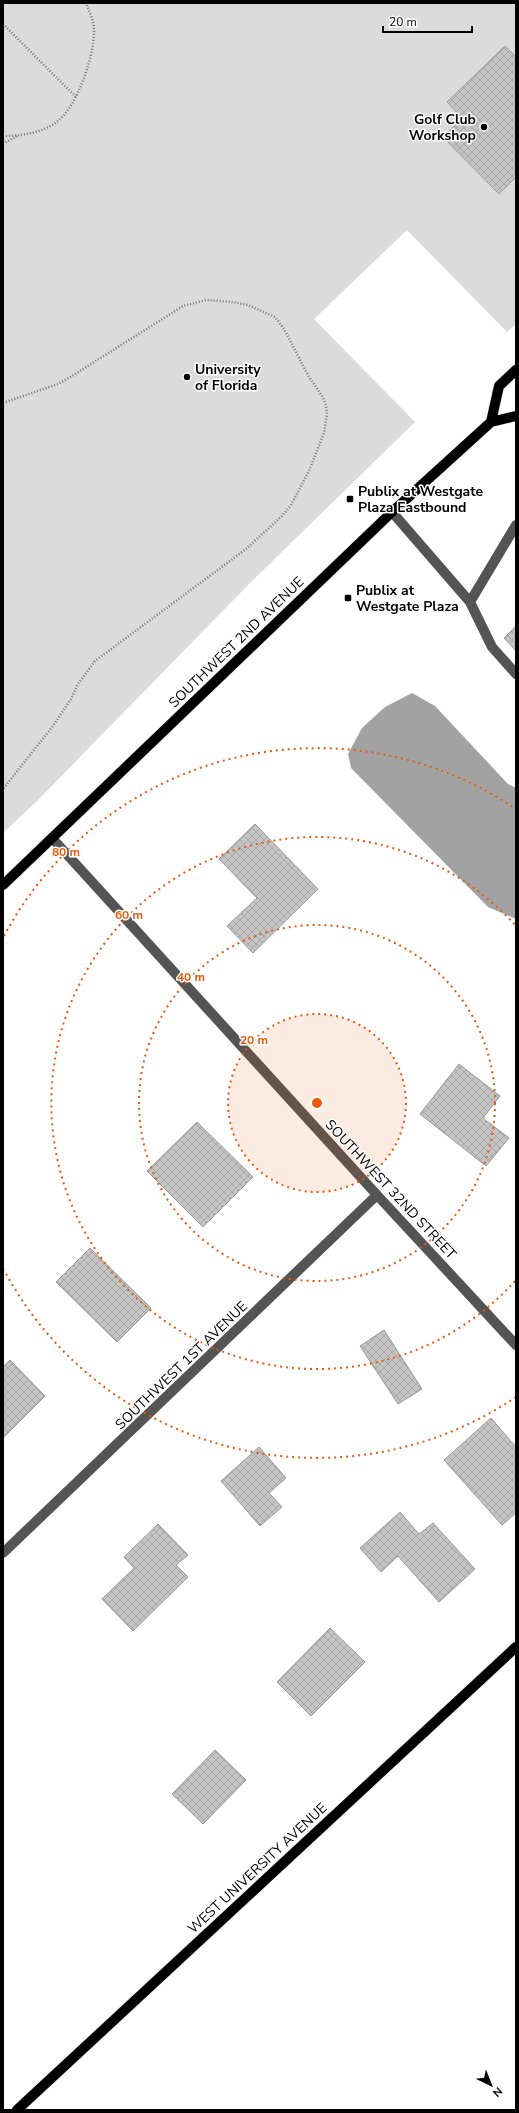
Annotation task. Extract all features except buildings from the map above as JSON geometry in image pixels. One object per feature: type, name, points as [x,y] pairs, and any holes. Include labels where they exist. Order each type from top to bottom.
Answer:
[{"type":"main road","points":[[491,422],[499,386],[516,370]]},
{"type":"main road","name":"SOUTHWEST 2ND AVENUE","points":[[3,885],[392,512],[491,422],[516,416]]},
{"type":"main road","name":"WEST UNIVERSITY AVENUE","points":[[17,2110],[516,1647]]},
{"type":"street","points":[[392,512],[470,602],[492,647],[516,674]]},
{"type":"street","points":[[470,602],[516,525]]},
{"type":"street","name":"SOUTHWEST 32ND STREET","points":[[52,838],[377,1196],[516,1345]]},
{"type":"street","name":"SOUTHWEST 1ST AVENUE","points":[[3,1553],[377,1196]]},
{"type":"path","points":[[3,144],[18,136],[36,131],[57,122],[77,98],[91,53],[94,28],[86,3]]},
{"type":"path","points":[[3,24],[77,98]]},
{"type":"path","points":[[3,136],[18,136]]},
{"type":"path","points":[[3,403],[58,384],[182,306],[206,300],[248,305],[275,317],[284,329],[309,377],[322,396],[326,404],[327,414],[324,433],[309,471],[291,505],[282,516],[267,532],[246,549],[95,661],[78,684],[71,699],[53,726],[3,788]]},
{"type":"shaded area","name":"University of Florida","points":[[3,3],[516,3],[516,324],[507,332],[407,230],[314,319],[415,422],[250,583],[38,800],[3,833]]},
{"type":"shaded area","points":[[412,693],[435,706],[508,784],[516,788],[516,919],[488,907],[351,768],[348,754],[362,728],[385,707]]},
{"type":"place","name":"Golf Club Workshop","points":[[484,127]]},
{"type":"place","name":"University of Florida","points":[[187,377]]},
{"type":"place","name":"Publix at Westgate Plaza Eastbound","points":[[350,499]]},
{"type":"place","name":"Publix at Westgate Plaza","points":[[348,598]]}]
